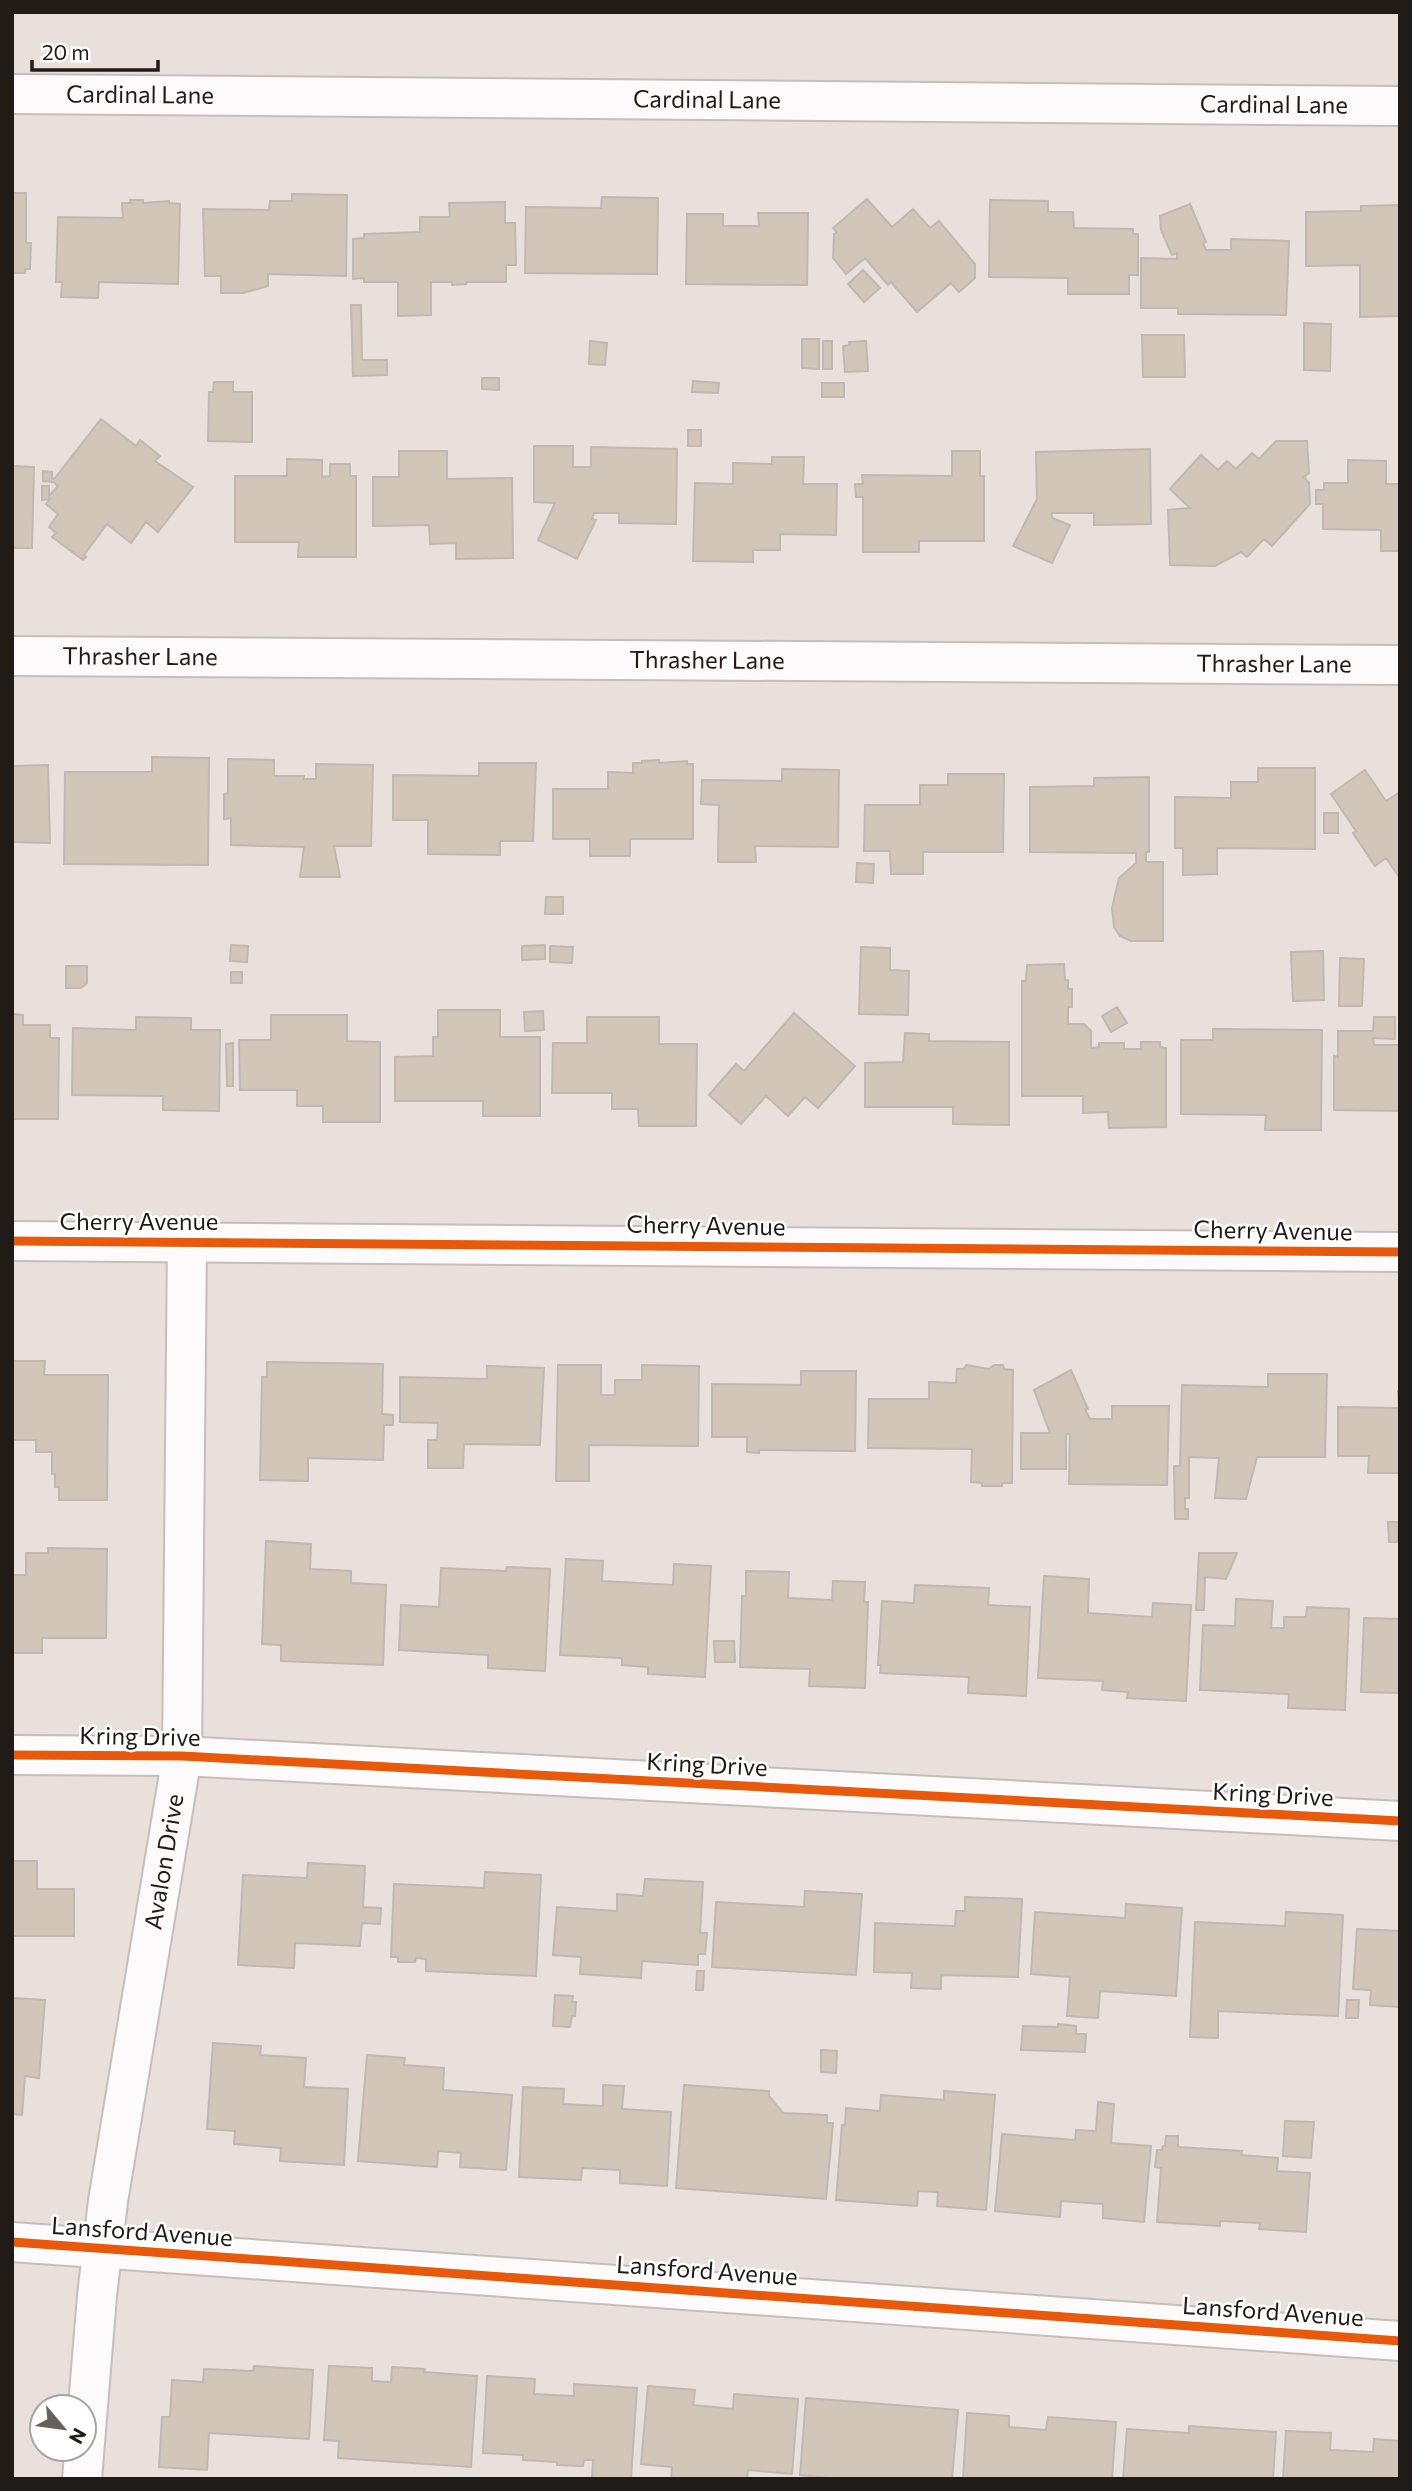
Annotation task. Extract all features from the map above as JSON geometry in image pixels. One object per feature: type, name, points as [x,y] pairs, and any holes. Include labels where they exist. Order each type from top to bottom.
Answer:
[{"type":"street","name":"Cardinal Lane","points":[[12,94],[1400,106]]},
{"type":"street","name":"Thrasher Lane","points":[[12,656],[1400,665]]},
{"type":"street","name":"Cherry Avenue","points":[[12,1241],[1400,1252]]},
{"type":"street","name":"Avalon Drive","points":[[82,2479],[108,2201],[182,1756],[187,1241]]},
{"type":"street","name":"Kring Drive","points":[[12,1755],[182,1756],[1400,1821]]},
{"type":"street","name":"Lansford Avenue","points":[[12,2242],[1400,2341]]},
{"type":"building","points":[[12,193],[26,193],[26,243],[31,243],[30,269],[25,269],[25,273],[12,273]]},
{"type":"building","points":[[292,194],[347,195],[346,276],[268,274],[268,286],[243,293],[221,293],[221,276],[205,276],[203,209],[269,210],[270,201],[292,201]]},
{"type":"building","points":[[602,197],[658,198],[657,274],[525,273],[526,207],[601,208]]},
{"type":"building","points":[[867,199],[892,227],[913,209],[930,228],[939,221],[975,264],[975,278],[959,292],[951,283],[917,312],[891,282],[888,285],[865,258],[846,274],[833,258],[834,234],[837,232],[833,228]]},
{"type":"building","points":[[130,200],[143,200],[143,203],[169,201],[180,204],[178,284],[99,282],[98,298],[61,297],[62,282],[56,282],[58,217],[123,218],[122,203],[131,203]]},
{"type":"building","points":[[990,200],[1048,201],[1048,212],[1073,212],[1074,228],[1133,229],[1133,234],[1138,234],[1138,275],[1129,275],[1129,294],[1068,294],[1068,278],[989,277]]},
{"type":"building","points":[[505,202],[505,223],[515,223],[516,265],[506,265],[506,282],[467,282],[452,285],[452,282],[431,282],[431,315],[398,316],[398,282],[364,282],[364,278],[353,279],[353,239],[364,238],[364,234],[420,232],[420,217],[450,217],[449,203]]},
{"type":"building","points":[[1190,204],[1206,242],[1203,243],[1206,250],[1231,250],[1231,239],[1289,241],[1286,315],[1178,314],[1178,308],[1141,308],[1141,258],[1177,259],[1177,253],[1172,255],[1161,230],[1160,216]]},
{"type":"building","points":[[1400,205],[1400,316],[1360,317],[1360,265],[1306,266],[1306,212],[1361,211],[1361,206]]},
{"type":"building","points":[[758,213],[808,213],[807,285],[686,284],[687,214],[723,214],[723,226],[759,226]]},
{"type":"building","points":[[863,270],[880,288],[864,302],[848,284]]},
{"type":"building","points":[[351,305],[361,305],[362,360],[387,360],[387,375],[353,376]]},
{"type":"building","points":[[1304,323],[1331,324],[1330,371],[1304,370]]},
{"type":"building","points":[[1142,335],[1184,335],[1185,377],[1143,377]]},
{"type":"building","points":[[802,339],[819,339],[819,369],[802,368]]},
{"type":"building","points":[[590,341],[607,343],[605,365],[589,364]]},
{"type":"building","points":[[823,341],[832,341],[832,369],[823,369]]},
{"type":"building","points":[[866,341],[868,371],[845,372],[843,346],[850,345],[849,342]]},
{"type":"building","points":[[482,378],[499,378],[499,390],[482,389]]},
{"type":"building","points":[[693,381],[719,383],[718,393],[692,392]]},
{"type":"building","points":[[214,382],[233,382],[233,392],[252,392],[252,442],[208,441],[209,392],[213,392]]},
{"type":"building","points":[[822,383],[844,383],[844,397],[822,397]]},
{"type":"building","points":[[101,419],[136,446],[140,440],[160,456],[155,461],[193,487],[158,532],[146,522],[131,543],[107,524],[83,560],[52,537],[56,533],[49,527],[58,514],[46,504],[50,499],[42,500],[42,486],[49,486],[49,496],[58,486],[53,482],[43,481],[43,471],[52,472],[52,479],[55,478]]},
{"type":"building","points":[[688,430],[701,430],[701,446],[688,446]]},
{"type":"building","points":[[1276,441],[1307,441],[1309,473],[1304,477],[1309,483],[1310,504],[1272,546],[1264,539],[1247,557],[1241,552],[1215,566],[1170,565],[1168,510],[1190,508],[1170,489],[1201,455],[1218,470],[1227,461],[1236,469],[1252,453],[1259,459]]},
{"type":"building","points":[[534,446],[573,446],[573,467],[591,467],[591,447],[677,449],[676,524],[619,523],[619,513],[594,513],[592,519],[596,520],[577,559],[538,540],[555,503],[534,502]]},
{"type":"building","points":[[1150,449],[1151,524],[1094,525],[1094,513],[1052,513],[1052,518],[1070,525],[1052,563],[1013,546],[1037,499],[1036,452]]},
{"type":"building","points":[[399,451],[447,451],[447,479],[512,478],[513,558],[456,559],[456,543],[430,544],[429,525],[373,526],[373,477],[399,477]]},
{"type":"building","points":[[952,451],[980,451],[980,476],[984,476],[984,541],[919,541],[919,552],[863,552],[863,497],[856,497],[855,484],[863,484],[862,475],[952,476]]},
{"type":"building","points":[[772,457],[804,457],[803,484],[837,484],[836,535],[780,534],[780,550],[753,550],[753,562],[693,561],[695,483],[733,484],[733,463],[772,464]]},
{"type":"building","points":[[287,459],[322,460],[322,477],[330,476],[330,464],[350,464],[350,476],[356,476],[356,557],[298,557],[299,542],[235,542],[235,476],[287,476]]},
{"type":"building","points":[[1348,460],[1386,461],[1386,484],[1400,484],[1400,551],[1381,551],[1381,530],[1323,529],[1323,504],[1316,504],[1316,490],[1324,490],[1324,483],[1348,483]]},
{"type":"building","points":[[12,466],[34,467],[32,548],[12,548]]},
{"type":"building","points":[[152,757],[209,758],[208,865],[64,864],[65,772],[152,772]]},
{"type":"building","points":[[228,759],[274,760],[274,776],[304,776],[304,779],[316,779],[316,764],[373,765],[371,846],[334,846],[340,877],[300,877],[304,847],[231,845],[231,818],[224,819],[224,794],[228,793]]},
{"type":"building","points":[[659,760],[659,763],[687,761],[687,764],[693,764],[693,839],[630,839],[630,856],[590,856],[590,839],[553,839],[553,789],[608,789],[608,772],[633,773],[633,763]]},
{"type":"building","points":[[479,763],[536,763],[533,841],[500,841],[500,855],[428,854],[428,820],[393,820],[393,775],[479,776]]},
{"type":"building","points":[[48,765],[50,843],[12,842],[12,766]]},
{"type":"building","points":[[1258,768],[1315,768],[1315,849],[1217,848],[1217,874],[1183,875],[1183,848],[1175,848],[1175,797],[1231,798],[1231,782],[1258,782]]},
{"type":"building","points":[[782,769],[839,770],[838,847],[755,846],[756,862],[718,862],[719,805],[701,804],[702,780],[782,781]]},
{"type":"building","points":[[1365,770],[1386,801],[1400,792],[1400,878],[1386,858],[1375,866],[1331,794]]},
{"type":"building","points":[[948,774],[1004,774],[1003,852],[923,852],[923,874],[891,874],[890,851],[864,851],[865,805],[920,805],[920,785],[948,785]]},
{"type":"building","points":[[1149,777],[1149,852],[1146,852],[1146,862],[1163,862],[1163,941],[1131,941],[1120,936],[1114,927],[1112,908],[1119,878],[1136,863],[1136,853],[1030,852],[1030,787],[1094,786],[1094,778]]},
{"type":"building","points":[[1324,813],[1338,813],[1338,833],[1324,833]]},
{"type":"building","points":[[857,863],[874,864],[873,883],[856,882]]},
{"type":"building","points":[[546,897],[563,897],[563,914],[545,914]]},
{"type":"building","points":[[231,945],[248,946],[247,962],[230,961]]},
{"type":"building","points":[[545,945],[545,959],[522,960],[522,946]]},
{"type":"building","points":[[550,946],[573,947],[572,963],[550,962]]},
{"type":"building","points":[[861,947],[890,948],[890,970],[909,971],[908,1015],[859,1014]]},
{"type":"building","points":[[1323,951],[1324,1000],[1293,1001],[1291,952]]},
{"type":"building","points":[[1340,958],[1364,959],[1362,1006],[1339,1006]]},
{"type":"building","points":[[1064,964],[1065,980],[1068,980],[1068,989],[1072,989],[1068,1024],[1084,1024],[1091,1031],[1091,1048],[1099,1047],[1099,1043],[1124,1043],[1124,1049],[1141,1049],[1141,1042],[1160,1042],[1160,1047],[1166,1048],[1166,1127],[1109,1128],[1108,1112],[1083,1113],[1083,1096],[1022,1096],[1022,981],[1026,981],[1027,965]]},
{"type":"building","points":[[66,966],[87,966],[87,983],[81,988],[66,988]]},
{"type":"building","points":[[231,972],[242,972],[242,983],[231,983]]},
{"type":"building","points":[[1117,1007],[1127,1023],[1111,1032],[1102,1016]]},
{"type":"building","points":[[438,1010],[500,1010],[500,1037],[540,1037],[540,1116],[483,1116],[483,1101],[395,1101],[395,1057],[433,1056],[433,1037],[438,1037]]},
{"type":"building","points":[[543,1011],[544,1030],[525,1031],[524,1012]]},
{"type":"building","points":[[794,1013],[855,1066],[818,1108],[805,1097],[788,1116],[766,1096],[741,1124],[709,1095],[736,1064],[744,1071]]},
{"type":"building","points":[[12,1014],[23,1015],[23,1025],[50,1025],[50,1038],[59,1038],[58,1119],[12,1119]]},
{"type":"building","points":[[271,1015],[347,1015],[347,1041],[380,1042],[380,1122],[323,1122],[323,1106],[297,1106],[297,1090],[240,1090],[239,1040],[271,1040]]},
{"type":"building","points":[[136,1017],[191,1018],[191,1030],[220,1030],[219,1111],[163,1110],[163,1096],[72,1095],[73,1028],[136,1030]]},
{"type":"building","points":[[587,1017],[659,1017],[659,1044],[697,1044],[696,1126],[639,1126],[638,1109],[612,1109],[612,1093],[552,1093],[553,1043],[587,1043]]},
{"type":"building","points":[[1374,1017],[1395,1017],[1395,1039],[1373,1038],[1374,1045],[1400,1045],[1400,1111],[1334,1110],[1334,1056],[1338,1057],[1338,1031],[1373,1031]]},
{"type":"building","points":[[1213,1029],[1322,1030],[1321,1130],[1265,1130],[1266,1115],[1181,1114],[1181,1040],[1213,1040]]},
{"type":"building","points":[[905,1033],[929,1034],[929,1041],[1009,1042],[1009,1125],[953,1124],[953,1107],[865,1107],[865,1063],[903,1062]]},
{"type":"building","points":[[233,1043],[233,1086],[227,1086],[226,1044]]},
{"type":"building","points":[[12,1361],[45,1361],[44,1375],[108,1375],[107,1500],[59,1500],[59,1487],[55,1487],[55,1474],[52,1474],[52,1452],[36,1452],[36,1440],[12,1440]]},
{"type":"building","points":[[267,1362],[383,1364],[382,1414],[393,1415],[393,1425],[384,1425],[383,1460],[308,1458],[308,1481],[260,1480],[262,1377],[267,1377]]},
{"type":"building","points":[[558,1365],[601,1365],[601,1395],[615,1395],[615,1380],[642,1380],[642,1365],[699,1366],[698,1446],[589,1445],[589,1481],[556,1481]]},
{"type":"building","points":[[966,1365],[989,1369],[994,1365],[1003,1365],[1004,1369],[1013,1370],[1012,1483],[982,1486],[982,1483],[971,1482],[972,1449],[868,1448],[869,1399],[929,1399],[929,1382],[956,1383],[957,1369],[964,1369]]},
{"type":"building","points":[[487,1366],[544,1368],[540,1445],[464,1444],[463,1468],[428,1468],[428,1440],[437,1440],[438,1423],[400,1422],[400,1377],[487,1379]]},
{"type":"building","points":[[1071,1370],[1090,1419],[1112,1419],[1112,1406],[1169,1406],[1167,1485],[1069,1484],[1070,1434],[1066,1434],[1066,1469],[1021,1469],[1021,1433],[1050,1433],[1034,1390]]},
{"type":"building","points":[[801,1371],[856,1371],[855,1451],[747,1452],[747,1437],[712,1437],[712,1384],[801,1385]]},
{"type":"building","points":[[1268,1374],[1327,1374],[1325,1457],[1257,1457],[1246,1499],[1215,1498],[1219,1458],[1189,1457],[1189,1498],[1185,1498],[1188,1519],[1175,1519],[1174,1466],[1180,1466],[1182,1385],[1268,1387]]},
{"type":"building","points":[[1400,1391],[1400,1473],[1368,1473],[1369,1456],[1338,1456],[1338,1407],[1399,1408]]},
{"type":"building","points":[[1388,1522],[1399,1522],[1398,1542],[1389,1542]]},
{"type":"building","points":[[266,1541],[311,1544],[310,1569],[351,1571],[351,1583],[386,1585],[383,1665],[281,1661],[281,1645],[262,1644]]},
{"type":"building","points":[[48,1548],[107,1549],[106,1638],[42,1638],[42,1653],[12,1653],[12,1575],[26,1575],[26,1553],[48,1553]]},
{"type":"building","points":[[1199,1553],[1237,1553],[1226,1579],[1205,1577],[1204,1610],[1196,1610]]},
{"type":"building","points":[[566,1559],[603,1561],[602,1581],[673,1585],[674,1564],[711,1566],[705,1677],[648,1674],[648,1667],[622,1665],[622,1658],[560,1655]]},
{"type":"building","points":[[507,1567],[550,1569],[545,1671],[488,1668],[488,1655],[399,1650],[401,1605],[439,1607],[441,1568],[506,1571]]},
{"type":"building","points":[[746,1571],[789,1572],[788,1598],[832,1600],[833,1581],[865,1582],[864,1602],[868,1602],[865,1688],[809,1686],[810,1669],[740,1667],[742,1596],[746,1596]]},
{"type":"building","points":[[1044,1576],[1089,1579],[1088,1613],[1152,1617],[1153,1603],[1191,1605],[1186,1701],[1127,1698],[1128,1692],[1102,1690],[1103,1681],[1038,1678]]},
{"type":"building","points":[[915,1585],[989,1588],[988,1605],[1030,1607],[1026,1696],[968,1693],[969,1677],[880,1673],[881,1665],[878,1665],[882,1601],[914,1603]]},
{"type":"building","points":[[1236,1599],[1273,1601],[1271,1628],[1284,1628],[1284,1617],[1306,1617],[1307,1607],[1349,1609],[1345,1710],[1288,1708],[1289,1694],[1200,1690],[1203,1625],[1235,1626]]},
{"type":"building","points":[[1364,1618],[1400,1619],[1400,1693],[1361,1692]]},
{"type":"building","points":[[714,1641],[734,1641],[735,1662],[715,1662]]},
{"type":"building","points":[[12,1861],[37,1861],[37,1889],[74,1889],[74,1936],[12,1936]]},
{"type":"building","points":[[308,1863],[365,1866],[363,1907],[381,1908],[380,1924],[362,1923],[360,1946],[295,1943],[294,1968],[238,1965],[243,1875],[307,1878]]},
{"type":"building","points":[[485,1872],[541,1875],[536,1976],[426,1971],[426,1959],[398,1962],[398,1957],[391,1957],[394,1884],[484,1888]]},
{"type":"building","points":[[645,1879],[703,1882],[700,1933],[707,1933],[705,1954],[698,1954],[698,1965],[642,1961],[641,1978],[580,1974],[581,1957],[553,1955],[557,1907],[617,1911],[617,1894],[643,1896]]},
{"type":"building","points":[[805,1891],[862,1894],[856,1975],[712,1967],[716,1902],[804,1907]]},
{"type":"building","points":[[965,1897],[1022,1899],[1018,1977],[941,1975],[941,1989],[911,1988],[912,1973],[874,1972],[875,1923],[955,1926],[956,1911],[965,1911]]},
{"type":"building","points":[[1126,1904],[1182,1908],[1176,1996],[1100,1991],[1098,2018],[1067,2016],[1070,1977],[1031,1974],[1035,1912],[1125,1918]]},
{"type":"building","points":[[1286,1912],[1343,1915],[1338,2016],[1218,2011],[1218,2038],[1190,2037],[1195,1922],[1285,1926]]},
{"type":"building","points":[[1357,1929],[1400,1931],[1400,2007],[1370,2005],[1371,1990],[1353,1989]]},
{"type":"building","points":[[697,1971],[704,1971],[703,1990],[696,1990]]},
{"type":"building","points":[[555,1995],[573,1996],[572,2002],[576,2002],[575,2016],[572,2016],[570,2027],[553,2026]]},
{"type":"building","points":[[12,1998],[45,2000],[39,2078],[25,2076],[22,2115],[12,2114]]},
{"type":"building","points":[[1347,2000],[1359,2000],[1358,2018],[1346,2018]]},
{"type":"building","points":[[1058,2024],[1076,2026],[1076,2034],[1086,2034],[1085,2052],[1021,2050],[1023,2026],[1058,2027]]},
{"type":"building","points":[[213,2043],[261,2046],[260,2055],[306,2058],[304,2087],[348,2089],[344,2165],[280,2161],[281,2148],[234,2144],[235,2131],[207,2129]]},
{"type":"building","points":[[821,2050],[837,2051],[836,2073],[821,2072]]},
{"type":"building","points":[[367,2055],[405,2058],[404,2065],[444,2068],[443,2090],[512,2095],[506,2170],[460,2167],[461,2153],[438,2151],[437,2167],[358,2161]]},
{"type":"building","points":[[603,2085],[624,2086],[622,2109],[671,2112],[667,2186],[620,2183],[620,2170],[582,2168],[581,2180],[519,2177],[523,2087],[564,2089],[563,2104],[603,2106]]},
{"type":"building","points":[[684,2085],[769,2091],[769,2096],[783,2113],[827,2115],[827,2123],[833,2123],[826,2199],[676,2188]]},
{"type":"building","points":[[944,2091],[995,2095],[986,2210],[937,2206],[938,2192],[918,2191],[917,2206],[836,2200],[842,2125],[845,2125],[846,2108],[880,2111],[881,2095],[944,2100]]},
{"type":"building","points":[[1098,2102],[1114,2104],[1111,2143],[1151,2146],[1144,2222],[1103,2218],[1103,2204],[1061,2201],[1060,2217],[995,2211],[1002,2134],[1075,2140],[1076,2130],[1096,2131]]},
{"type":"building","points":[[1285,2121],[1314,2122],[1311,2158],[1283,2156]]},
{"type":"building","points":[[1166,2136],[1178,2136],[1178,2147],[1242,2151],[1241,2155],[1278,2158],[1277,2171],[1310,2173],[1306,2232],[1259,2229],[1260,2223],[1220,2221],[1220,2226],[1157,2222],[1161,2168],[1155,2167],[1157,2150],[1162,2150],[1165,2146]]},
{"type":"building","points":[[254,2366],[313,2370],[309,2439],[209,2433],[207,2470],[159,2467],[162,2417],[170,2417],[172,2380],[203,2382],[204,2369],[253,2371]]},
{"type":"building","points":[[329,2366],[372,2368],[372,2381],[391,2382],[392,2367],[477,2376],[471,2467],[338,2458],[339,2441],[324,2440]]},
{"type":"building","points":[[487,2376],[535,2379],[534,2394],[574,2396],[574,2384],[637,2388],[631,2479],[592,2479],[593,2460],[584,2460],[583,2466],[557,2465],[557,2462],[523,2460],[523,2455],[483,2453]]},
{"type":"building","points":[[648,2386],[695,2390],[693,2405],[733,2409],[734,2394],[798,2399],[792,2474],[748,2470],[747,2479],[671,2479],[672,2467],[641,2464]]},
{"type":"building","points":[[806,2398],[958,2410],[952,2479],[839,2479],[800,2475]]},
{"type":"building","points":[[967,2413],[1009,2416],[1009,2427],[1046,2430],[1048,2417],[1116,2422],[1112,2479],[963,2479]]},
{"type":"building","points":[[1189,2426],[1276,2432],[1273,2479],[1123,2479],[1127,2429],[1189,2433]]},
{"type":"building","points":[[1286,2431],[1331,2433],[1330,2450],[1373,2452],[1374,2439],[1400,2441],[1400,2479],[1283,2479]]},
{"type":"cycle path","points":[[12,1241],[1400,1252]]},
{"type":"cycle path","points":[[12,1755],[182,1756],[1400,1821]]},
{"type":"cycle path","points":[[12,2242],[1400,2341]]}]
